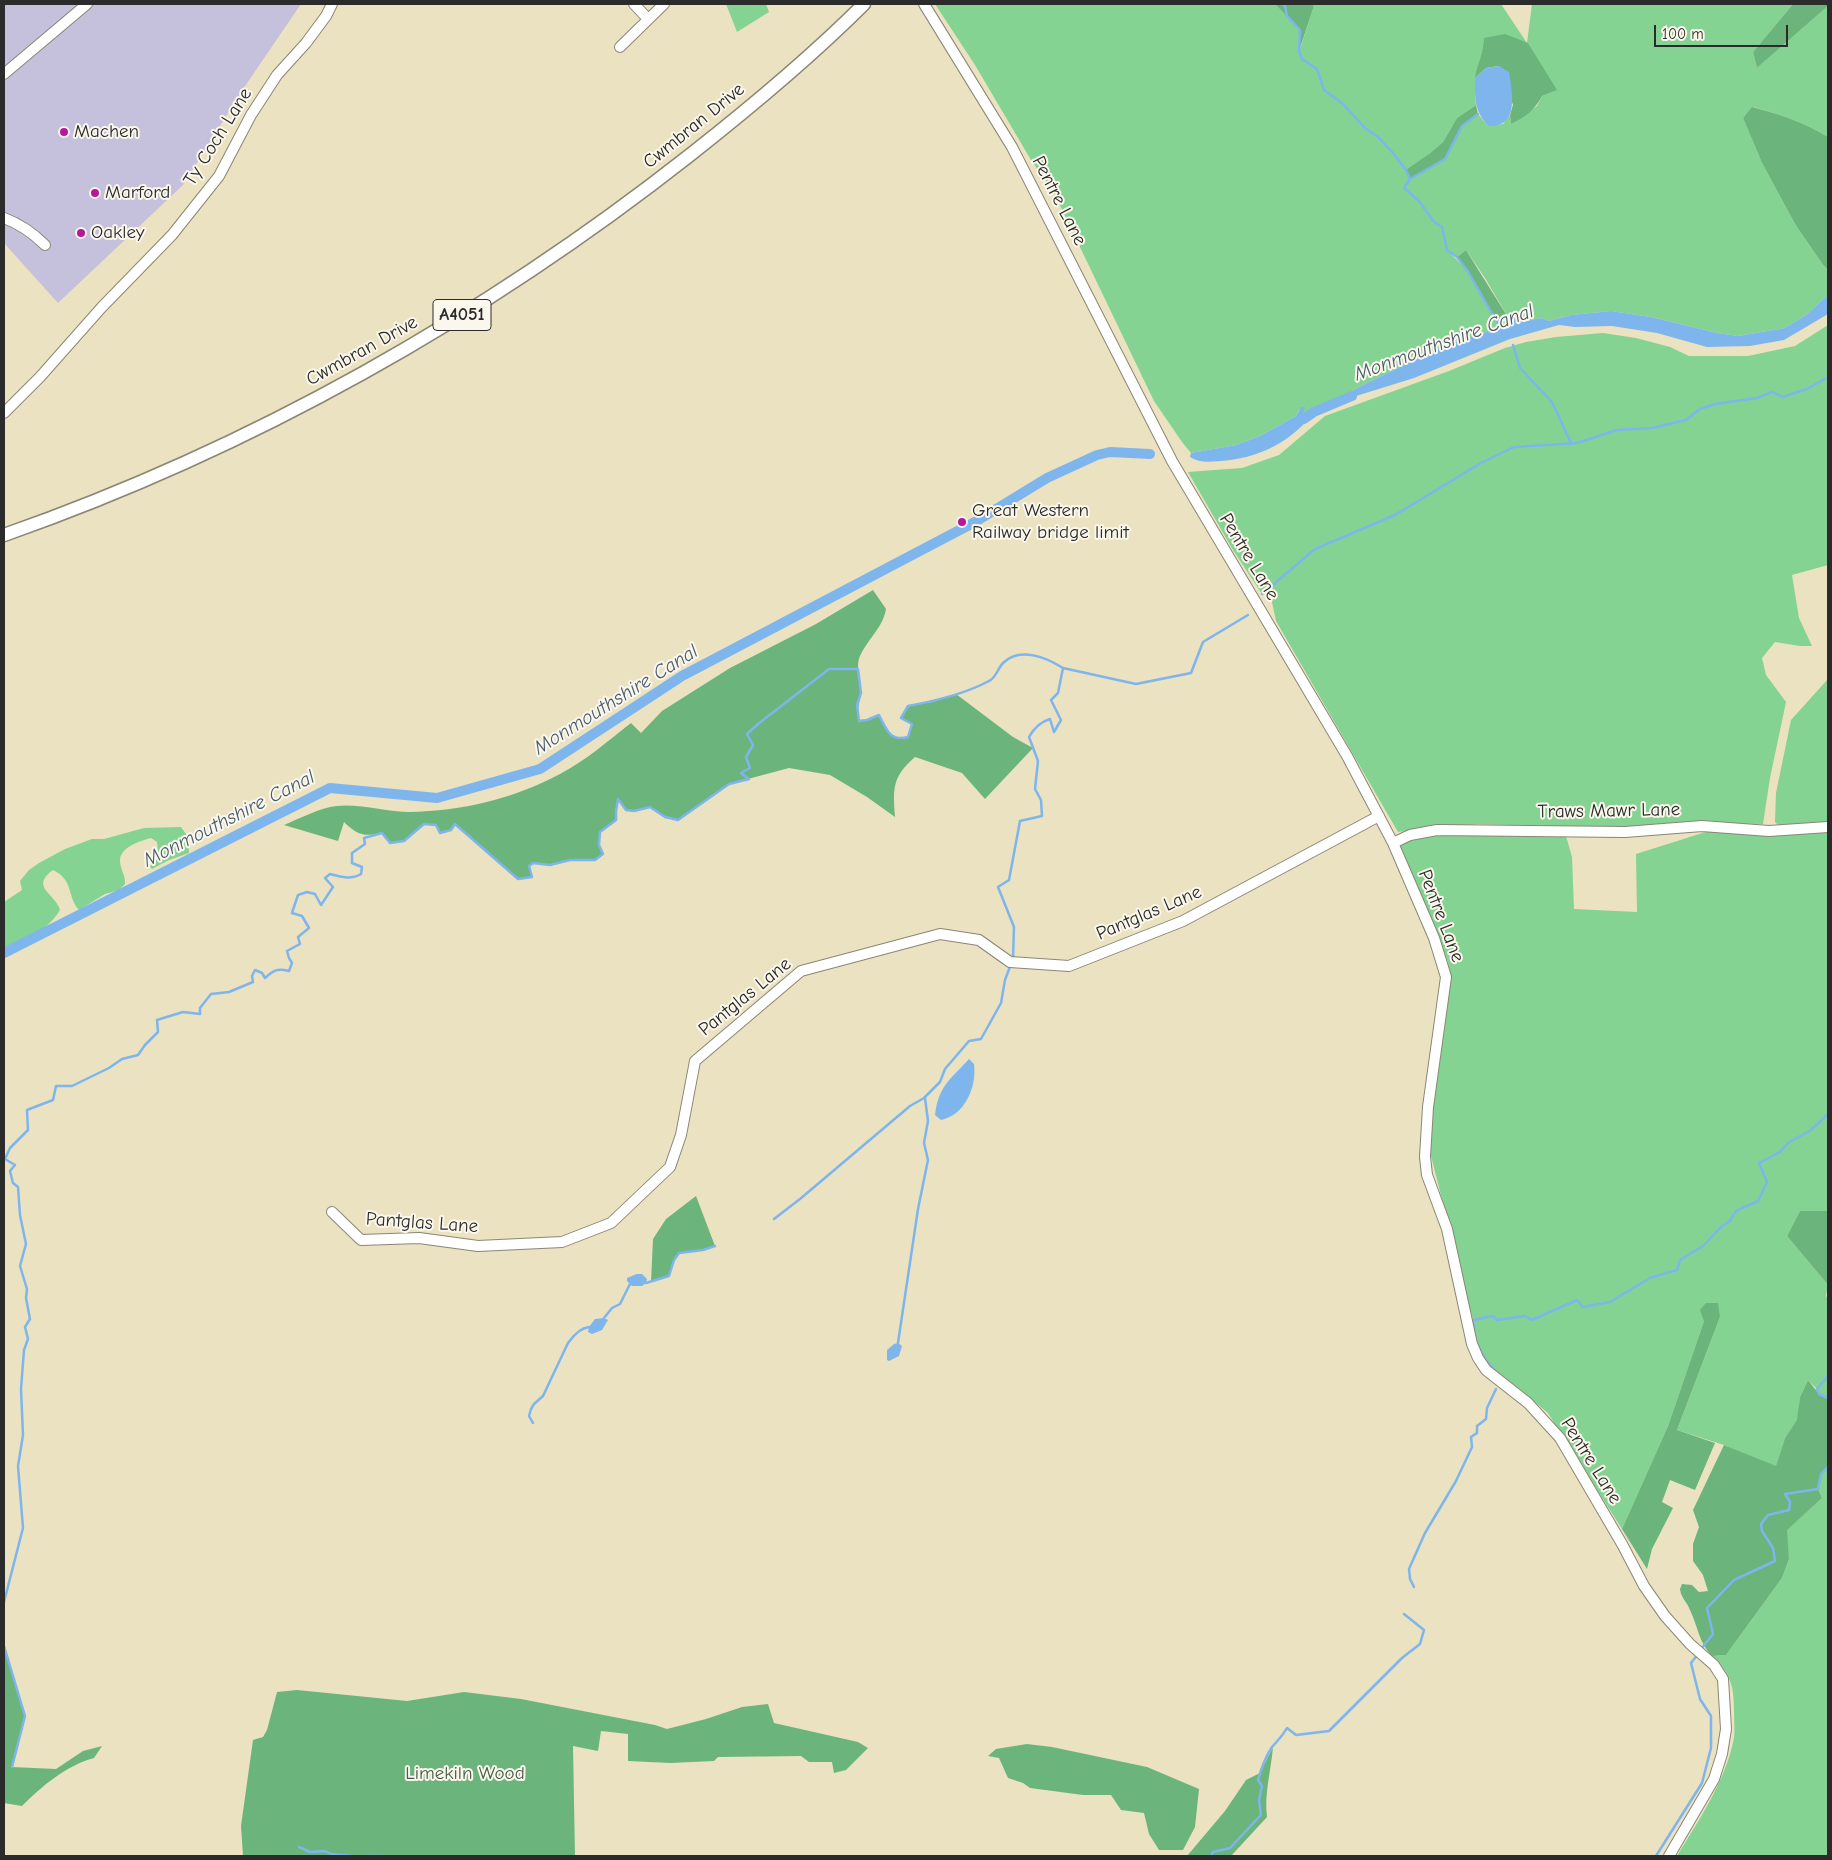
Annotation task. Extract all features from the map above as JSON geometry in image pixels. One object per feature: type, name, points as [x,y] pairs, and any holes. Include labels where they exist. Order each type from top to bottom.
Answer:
[{"type":"main road","name":"Cwmbran Drive","points":[[4,535],[84,506],[217,448],[383,362],[468,312],[547,260],[660,179],[742,114],[832,36],[864,4]]},
{"type":"street","points":[[4,74],[87,4]]},
{"type":"street","name":"Ty Coch Lane","points":[[4,413],[40,377],[102,307],[178,228],[219,176],[251,115],[278,75],[306,43],[326,16],[332,4]]},
{"type":"street","points":[[634,4],[648,19]]},
{"type":"street","points":[[620,47],[664,4]]},
{"type":"street","name":"Pentre Lane","points":[[924,4],[1012,147],[1172,461],[1322,712],[1379,816],[1393,843],[1434,938],[1443,961],[1446,977],[1428,1107],[1425,1157],[1427,1174],[1447,1229],[1472,1344],[1486,1370],[1528,1403],[1560,1438],[1622,1544],[1644,1586],[1665,1616],[1690,1644],[1714,1665],[1723,1679],[1726,1729],[1722,1754],[1714,1779],[1669,1856]]},
{"type":"street","points":[[4,218],[28,230],[45,245]]},
{"type":"street","name":"Pantglas Lane","points":[[332,1212],[361,1240],[419,1238],[478,1246],[562,1242],[611,1223],[670,1167],[681,1135],[695,1061],[801,971],[940,934],[979,940],[1010,962],[1069,966],[1183,922],[1379,816]]},
{"type":"street","name":"Traws Mawr Lane","points":[[1393,843],[1410,835],[1438,830],[1626,832],[1702,826],[1769,831],[1828,827]]},
{"type":"shaded area","points":[[4,4],[301,4],[243,89],[183,185],[58,303],[4,243]]},
{"type":"green space","points":[[726,4],[766,4],[769,12],[737,32]]},
{"type":"green space","points":[[935,4],[1275,4],[1300,30],[1300,49],[1314,6],[1312,4],[1501,4],[1527,43],[1532,4],[1793,4],[1753,52],[1757,68],[1828,6],[1828,137],[1791,119],[1753,107],[1743,118],[1762,163],[1795,224],[1828,270],[1828,295],[1806,315],[1785,328],[1738,336],[1717,333],[1651,317],[1611,311],[1571,315],[1549,321],[1541,318],[1516,323],[1439,348],[1355,389],[1340,401],[1314,412],[1303,414],[1299,410],[1296,416],[1260,436],[1236,445],[1191,453],[1154,401],[1053,191],[1031,160],[975,65]],"holes":[[[1528,44],[1556,90],[1542,96],[1537,106],[1511,124],[1510,115],[1503,124],[1488,126],[1478,114],[1462,126],[1445,159],[1429,154],[1443,142],[1457,118],[1476,105],[1476,76],[1484,47]],[[1466,250],[1485,278],[1509,319],[1497,322],[1467,270],[1451,254],[1457,257]]]},
{"type":"green space","points":[[1275,4],[1312,4],[1314,6],[1299,51],[1300,30]]},
{"type":"green space","points":[[1793,4],[1828,4],[1828,6],[1757,68],[1753,52]]},
{"type":"green space","points":[[1505,34],[1528,43],[1557,90],[1542,96],[1529,113],[1511,124],[1510,115],[1513,105],[1499,66],[1486,68],[1475,78],[1484,38]]},
{"type":"green space","points":[[1476,105],[1478,114],[1462,126],[1445,159],[1410,179],[1406,170],[1443,142],[1457,118]]},
{"type":"green space","points":[[1752,107],[1791,119],[1828,137],[1828,270],[1795,224],[1762,163],[1743,118]]},
{"type":"green space","points":[[1466,250],[1509,319],[1497,322],[1467,270],[1457,257]]},
{"type":"green space","points":[[1828,325],[1828,565],[1792,575],[1799,618],[1812,646],[1775,642],[1762,658],[1766,675],[1786,702],[1770,778],[1763,824],[1708,823],[1603,828],[1479,824],[1442,826],[1398,832],[1276,621],[1272,602],[1267,592],[1262,594],[1233,550],[1188,472],[1242,468],[1279,455],[1325,416],[1449,371],[1505,348],[1526,342],[1603,333],[1636,338],[1670,347],[1689,356],[1748,356],[1795,346]]},
{"type":"green space","points":[[873,590],[886,609],[882,621],[864,648],[858,663],[861,693],[858,710],[859,720],[867,720],[879,715],[889,733],[897,738],[908,737],[912,725],[901,718],[908,706],[932,702],[956,694],[1013,737],[1033,748],[985,799],[962,773],[915,757],[907,764],[898,777],[894,791],[895,817],[867,797],[830,775],[789,768],[729,784],[678,820],[665,817],[650,807],[634,811],[626,810],[618,800],[616,820],[600,832],[599,845],[603,854],[595,860],[570,860],[550,865],[533,863],[529,866],[532,877],[518,879],[455,824],[451,830],[440,833],[436,825],[424,824],[404,841],[390,843],[382,833],[361,834],[344,822],[338,841],[284,825],[317,811],[345,805],[401,812],[429,811],[468,806],[506,797],[542,783],[578,763],[631,723],[641,733],[662,711],[730,668],[816,624]]},
{"type":"green space","points":[[1828,679],[1828,823],[1778,825],[1775,822],[1776,793],[1791,720]]},
{"type":"green space","points":[[181,827],[188,837],[189,853],[169,860],[152,869],[150,867],[158,851],[157,842],[151,838],[131,845],[123,852],[120,861],[125,884],[119,890],[105,894],[79,910],[64,879],[53,870],[43,881],[46,890],[58,904],[60,910],[55,918],[42,929],[4,949],[4,902],[22,890],[20,881],[29,870],[39,863],[65,849],[92,839],[104,839],[144,828]]},
{"type":"green space","points":[[1712,830],[1828,831],[1828,1211],[1800,1211],[1787,1236],[1828,1285],[1826,1296],[1828,1299],[1828,1398],[1819,1394],[1817,1389],[1808,1380],[1800,1397],[1798,1420],[1785,1438],[1776,1467],[1724,1445],[1677,1430],[1720,1317],[1704,1321],[1668,1426],[1622,1529],[1548,1413],[1518,1388],[1498,1375],[1485,1359],[1475,1338],[1473,1320],[1431,1156],[1430,1127],[1450,981],[1448,962],[1400,846],[1412,838],[1431,836],[1488,834],[1566,836],[1572,857],[1574,909],[1637,912],[1636,854]]},
{"type":"green space","points":[[696,1196],[715,1246],[703,1250],[679,1253],[674,1260],[669,1276],[651,1282],[653,1239],[666,1219]]},
{"type":"green space","points":[[1800,1211],[1828,1211],[1828,1285],[1787,1236]]},
{"type":"green space","points":[[1706,1303],[1718,1303],[1720,1317],[1677,1430],[1715,1443],[1695,1490],[1670,1480],[1662,1502],[1673,1508],[1652,1549],[1647,1569],[1622,1529],[1668,1426],[1704,1321],[1700,1310]]},
{"type":"green space","points":[[1808,1380],[1819,1394],[1828,1398],[1828,1467],[1821,1474],[1818,1489],[1822,1498],[1787,1530],[1789,1559],[1782,1578],[1726,1655],[1712,1656],[1701,1640],[1693,1616],[1680,1589],[1682,1584],[1692,1585],[1699,1592],[1708,1591],[1703,1575],[1693,1561],[1693,1544],[1699,1527],[1693,1510],[1724,1445],[1776,1466],[1785,1438],[1797,1420],[1800,1397]]},
{"type":"green space","points":[[1828,1467],[1828,1856],[1677,1856],[1703,1814],[1718,1784],[1725,1769],[1734,1738],[1732,1688],[1723,1668],[1712,1656],[1726,1655],[1782,1578],[1789,1559],[1786,1530],[1822,1498],[1818,1489],[1821,1474]]},
{"type":"green space","points":[[4,1646],[25,1716],[12,1767],[56,1769],[83,1751],[102,1746],[94,1758],[84,1761],[55,1777],[22,1806],[4,1803]]},
{"type":"green space","name":"Limekiln Wood","points":[[297,1690],[407,1701],[464,1692],[521,1699],[655,1725],[667,1729],[742,1707],[768,1704],[774,1723],[858,1742],[868,1748],[846,1770],[834,1773],[832,1762],[809,1762],[801,1756],[718,1757],[714,1761],[670,1763],[628,1761],[628,1734],[601,1731],[598,1751],[573,1746],[575,1856],[243,1856],[241,1826],[253,1740],[263,1737],[267,1730],[277,1692]]},
{"type":"green space","points":[[1027,1744],[1052,1747],[1147,1767],[1199,1789],[1195,1827],[1183,1850],[1159,1850],[1149,1834],[1144,1813],[1121,1810],[1111,1795],[1083,1795],[1030,1788],[1023,1783],[1008,1778],[999,1758],[988,1756],[996,1749]]},
{"type":"green space","points":[[1273,1747],[1267,1791],[1267,1817],[1231,1856],[1187,1856],[1225,1811],[1246,1780],[1260,1773]]},
{"type":"water","points":[[1499,66],[1509,72],[1512,108],[1505,121],[1498,125],[1488,126],[1476,104],[1475,78],[1486,68]]},
{"type":"water","points":[[1828,295],[1828,314],[1784,340],[1750,346],[1707,347],[1657,333],[1612,326],[1575,327],[1559,325],[1510,339],[1414,378],[1340,401],[1355,389],[1439,348],[1516,323],[1541,318],[1549,321],[1571,315],[1611,311],[1651,317],[1717,333],[1738,336],[1785,328],[1806,315]]},
{"type":"water","points":[[1301,407],[1305,407],[1303,414],[1314,412],[1295,432],[1273,447],[1260,453],[1234,460],[1204,462],[1190,457],[1191,453],[1236,445],[1260,436],[1296,416]]},
{"type":"water","points":[[969,1059],[974,1064],[974,1073],[968,1099],[957,1112],[941,1120],[935,1115],[939,1097],[946,1084]]},
{"type":"water","points":[[642,1274],[647,1279],[646,1283],[642,1286],[632,1286],[627,1281],[627,1278]]},
{"type":"water","points":[[604,1318],[608,1320],[602,1330],[592,1334],[588,1332],[595,1319]]},
{"type":"water","points":[[898,1343],[902,1346],[899,1356],[889,1361],[887,1360],[887,1350]]},
{"type":"waterway","points":[[1282,4],[1285,6],[1287,16],[1300,30],[1299,51],[1302,59],[1317,69],[1324,90],[1342,103],[1365,128],[1378,137],[1394,154],[1410,179]]},
{"type":"waterway","points":[[1478,114],[1462,126],[1445,159],[1410,179],[1404,188],[1419,201],[1434,222],[1442,227],[1447,250],[1457,257],[1467,270],[1497,322],[1504,319],[1515,319],[1516,326]]},
{"type":"waterway","points":[[1513,345],[1520,368],[1552,402],[1571,443]]},
{"type":"waterway","points":[[1262,594],[1315,549],[1395,515],[1481,463],[1514,447],[1577,443],[1617,430],[1652,428],[1686,420],[1700,409],[1715,404],[1757,398],[1772,392],[1783,397],[1807,389],[1828,377]]},
{"type":"waterway","name":"Monmouthshire Canal","points":[[1304,419],[1314,412],[1352,396]]},
{"type":"waterway","name":"Monmouthshire Canal","points":[[4,953],[330,788],[437,798],[540,769],[682,676],[975,522],[1047,478],[1097,455],[1110,452],[1150,454]]},
{"type":"waterway","points":[[1013,959],[1014,927],[998,887],[1009,880],[1020,821],[1042,816],[1041,800],[1035,789],[1038,761],[1029,737],[1038,726],[1050,719],[1054,732],[1061,720],[1051,700],[1058,693],[1063,668],[1136,684],[1191,673],[1203,642],[1248,615]]},
{"type":"waterway","points":[[4,1602],[23,1528],[18,1466],[23,1435],[21,1389],[24,1350],[28,1339],[25,1327],[30,1319],[26,1298],[27,1289],[20,1266],[26,1244],[20,1215],[18,1187],[13,1183],[10,1171],[15,1165],[5,1159],[10,1148],[28,1130],[27,1110],[53,1100],[56,1086],[72,1086],[109,1068],[122,1059],[138,1055],[158,1032],[157,1020],[183,1012],[200,1014],[200,1008],[211,994],[229,992],[253,982],[252,976],[255,970],[262,973],[265,978],[276,970],[289,971],[292,963],[287,951],[300,944],[298,937],[309,928],[302,916],[292,913],[298,895],[307,892],[315,894],[321,905],[333,887],[325,878],[330,874],[342,877],[361,874],[362,867],[352,863],[352,853],[365,844],[364,838],[382,833],[390,843],[404,841],[424,824],[436,825],[440,833],[451,830],[455,824],[518,879],[532,877],[529,866],[533,863],[550,865],[570,860],[595,860],[603,854],[599,845],[600,832],[616,820],[618,799],[626,810],[634,811],[650,807],[665,817],[678,820],[729,784],[749,779],[741,773],[750,768],[746,757],[753,745],[747,734],[829,669],[858,669],[861,693],[857,705],[859,721],[879,715],[889,733],[897,738],[902,738],[908,737],[912,724],[901,718],[908,706],[929,702],[980,686],[991,680],[1003,663],[1010,658],[1017,655],[1033,655],[1063,668]]},
{"type":"waterway","points":[[774,1219],[910,1106],[924,1098],[940,1082],[945,1069],[969,1041],[981,1039],[1001,1003],[1005,980],[1011,964]]},
{"type":"waterway","points":[[898,1343],[918,1209],[928,1160],[924,1143],[928,1121],[925,1098]]},
{"type":"waterway","points":[[1474,1331],[1473,1320],[1493,1316],[1497,1320],[1525,1316],[1532,1320],[1577,1300],[1583,1307],[1610,1302],[1650,1278],[1677,1270],[1680,1260],[1703,1246],[1722,1226],[1729,1222],[1736,1211],[1758,1201],[1767,1182],[1759,1163],[1780,1152],[1788,1143],[1811,1130],[1828,1114]]},
{"type":"waterway","points":[[646,1283],[669,1276],[674,1260],[679,1253],[703,1250],[715,1246]]},
{"type":"waterway","points":[[604,1318],[612,1308],[620,1304],[630,1284]]},
{"type":"waterway","points":[[533,1423],[529,1416],[531,1409],[543,1396],[568,1343],[574,1335],[589,1327]]},
{"type":"waterway","points":[[1475,1339],[1485,1359],[1496,1372]]},
{"type":"waterway","points":[[1828,1376],[1817,1389],[1819,1394],[1828,1398]]},
{"type":"waterway","points":[[1414,1587],[1410,1579],[1409,1569],[1425,1533],[1456,1481],[1472,1447],[1471,1437],[1477,1433],[1477,1426],[1486,1419],[1487,1408],[1496,1389]]},
{"type":"waterway","points":[[1701,1649],[1713,1634],[1707,1608],[1734,1580],[1775,1561],[1773,1548],[1762,1531],[1761,1524],[1768,1515],[1789,1510],[1790,1502],[1785,1494],[1818,1489],[1821,1474],[1828,1467]]},
{"type":"waterway","points":[[1211,1856],[1213,1852],[1230,1848],[1261,1815],[1259,1800],[1262,1786],[1258,1780],[1259,1776],[1272,1747],[1287,1728],[1296,1735],[1329,1731],[1402,1658],[1420,1644],[1424,1630],[1404,1614]]},
{"type":"waterway","points":[[4,1646],[25,1716],[12,1767]]},
{"type":"waterway","points":[[1656,1856],[1702,1783],[1711,1748],[1711,1716],[1700,1699],[1691,1663],[1698,1654]]},
{"type":"waterway","points":[[299,1847],[310,1852],[325,1851],[331,1854],[352,1856]]},
{"type":"waterway","points":[[365,1856],[383,1856]]},
{"type":"place","name":"Machen","points":[[64,132]]},
{"type":"place","name":"Marford","points":[[95,193]]},
{"type":"place","name":"Oakley","points":[[81,233]]},
{"type":"place","name":"Great Western Railway bridge limit","points":[[962,522]]}]
